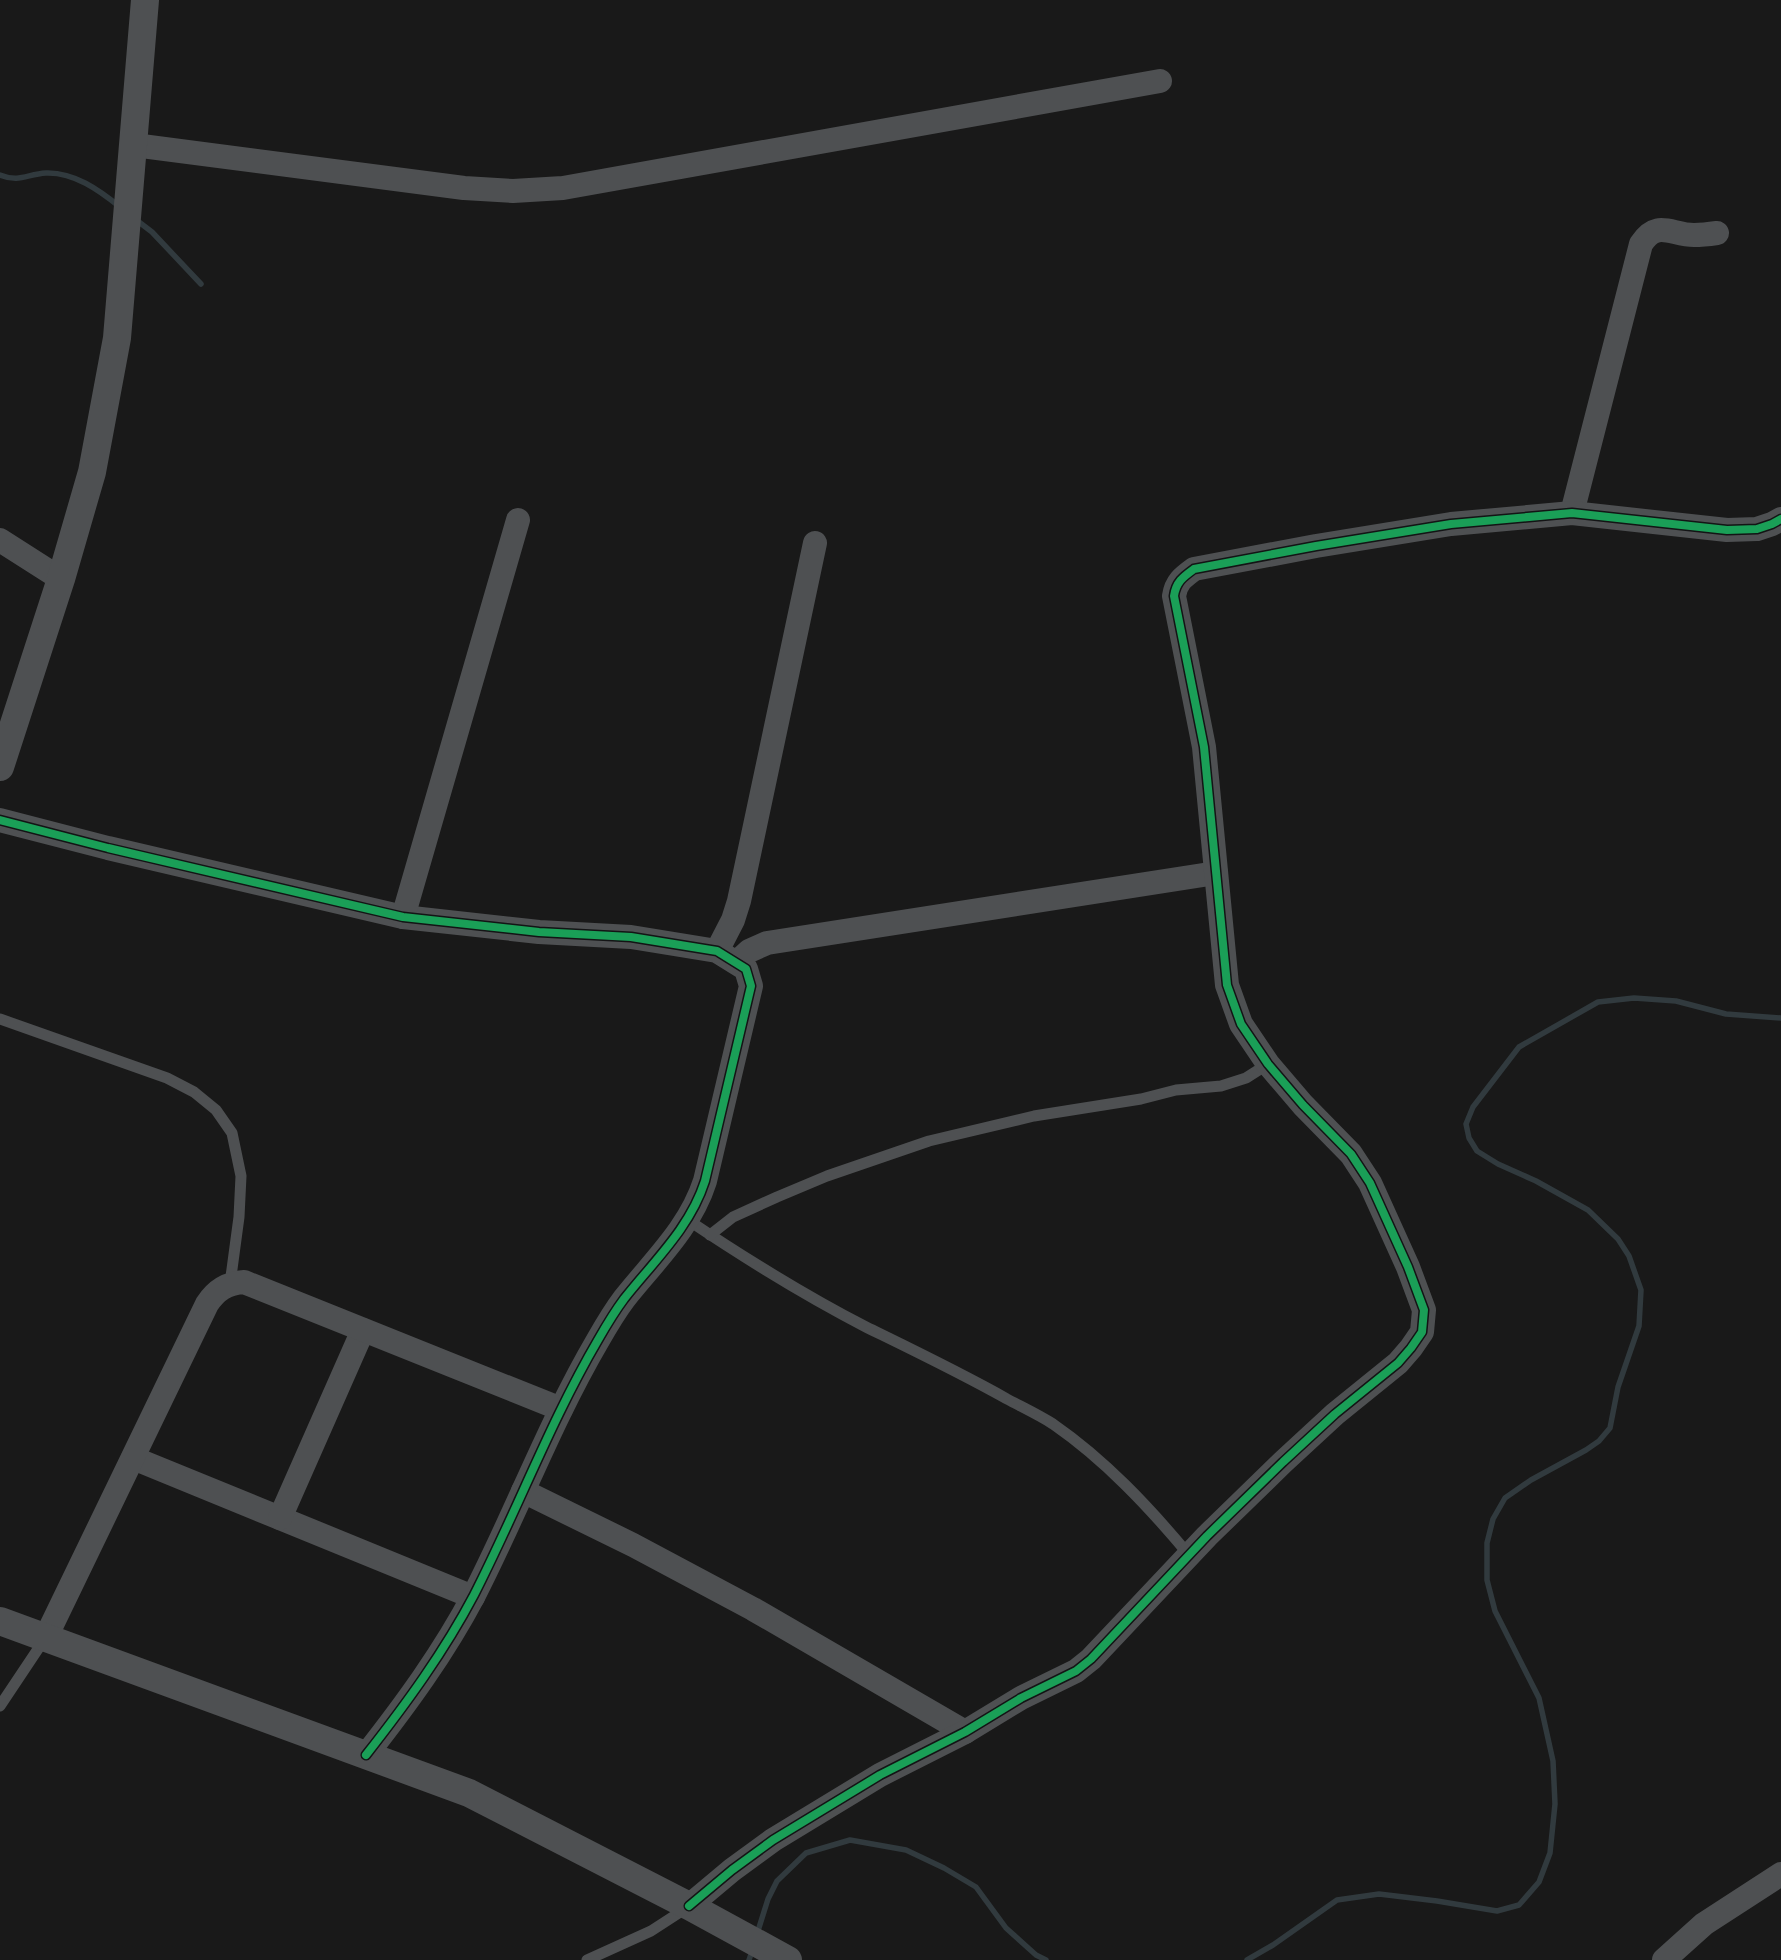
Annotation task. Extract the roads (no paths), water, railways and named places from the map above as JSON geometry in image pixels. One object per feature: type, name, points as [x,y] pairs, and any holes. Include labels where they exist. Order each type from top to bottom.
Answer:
[{"type":"street","points":[[0,767],[61,579],[92,472],[116,338],[145,0]]},
{"type":"street","points":[[134,145],[464,188],[513,191],[563,188],[1160,81]]},
{"type":"street","points":[[1572,514],[1641,244],[1647,234],[1653,230],[1692,235],[1717,233]]},
{"type":"street","points":[[689,1906],[732,1870],[773,1840],[880,1775],[964,1732],[1021,1698],[1076,1671],[1092,1659],[1189,1555],[1283,1462],[1336,1414],[1398,1363],[1422,1332],[1424,1310],[1408,1267],[1370,1183],[1352,1154],[1303,1105],[1268,1064],[1241,1024],[1227,986],[1204,747],[1174,596],[1175,586],[1179,580],[1194,569],[1316,546],[1451,524],[1572,514],[1727,530],[1757,529],[1781,519]]},
{"type":"street","points":[[403,917],[518,520]]},
{"type":"street","points":[[0,540],[61,579]]},
{"type":"street","points":[[727,956],[733,920],[739,901],[815,543]]},
{"type":"street","points":[[0,820],[108,848],[403,917],[519,930],[630,937],[727,956],[746,969],[751,986],[705,1181],[696,1205],[688,1220],[623,1300],[598,1339],[561,1409],[473,1597],[422,1680],[366,1754]]},
{"type":"street","points":[[727,956],[749,951],[767,943],[1216,873]]},
{"type":"street","points":[[46,1637],[207,1304],[216,1292],[230,1284],[244,1282],[561,1409]]},
{"type":"street","points":[[280,1518],[363,1330]]},
{"type":"street","points":[[133,1458],[473,1597]]},
{"type":"street","points":[[522,1491],[633,1545],[753,1609],[964,1732]]},
{"type":"street","points":[[0,1621],[469,1793],[689,1906],[788,1960]]},
{"type":"street","points":[[1664,1960],[1704,1924],[1781,1874]]},
{"type":"lane","points":[[0,1019],[168,1078],[194,1092],[216,1110],[232,1133],[241,1176],[239,1217],[230,1284]]},
{"type":"lane","points":[[710,1235],[732,1217],[777,1197],[827,1176],[929,1141],[1034,1116],[1141,1099],[1176,1090],[1221,1086],[1246,1078],[1268,1064]]},
{"type":"lane","points":[[688,1220],[796,1290],[960,1372],[1052,1424],[1093,1456],[1127,1487],[1189,1555]]},
{"type":"lane","points":[[0,1706],[46,1637]]},
{"type":"lane","points":[[587,1960],[651,1931],[689,1906]]},
{"type":"waterway","points":[[0,175],[13,178],[56,173],[86,183],[120,207]]},
{"type":"waterway","points":[[135,219],[152,232],[201,284]]},
{"type":"waterway","points":[[1247,1960],[1273,1945],[1337,1900],[1379,1894],[1497,1911],[1519,1905],[1539,1882],[1550,1853],[1555,1804],[1553,1761],[1539,1698],[1495,1611],[1487,1580],[1487,1543],[1493,1519],[1505,1498],[1531,1480],[1586,1450],[1599,1441],[1610,1428],[1618,1387],[1639,1326],[1641,1290],[1629,1256],[1618,1239],[1588,1210],[1536,1181],[1498,1164],[1477,1151],[1469,1138],[1466,1124],[1473,1107],[1519,1047],[1598,1002],[1634,998],[1676,1001],[1726,1014],[1781,1018]]},
{"type":"waterway","points":[[757,1934],[768,1899],[777,1881],[806,1853],[850,1840],[906,1850],[944,1868],[976,1887],[1006,1928],[1036,1955],[1046,1960]]},
{"type":"waterway","points":[[749,1960],[753,1948]]}]
